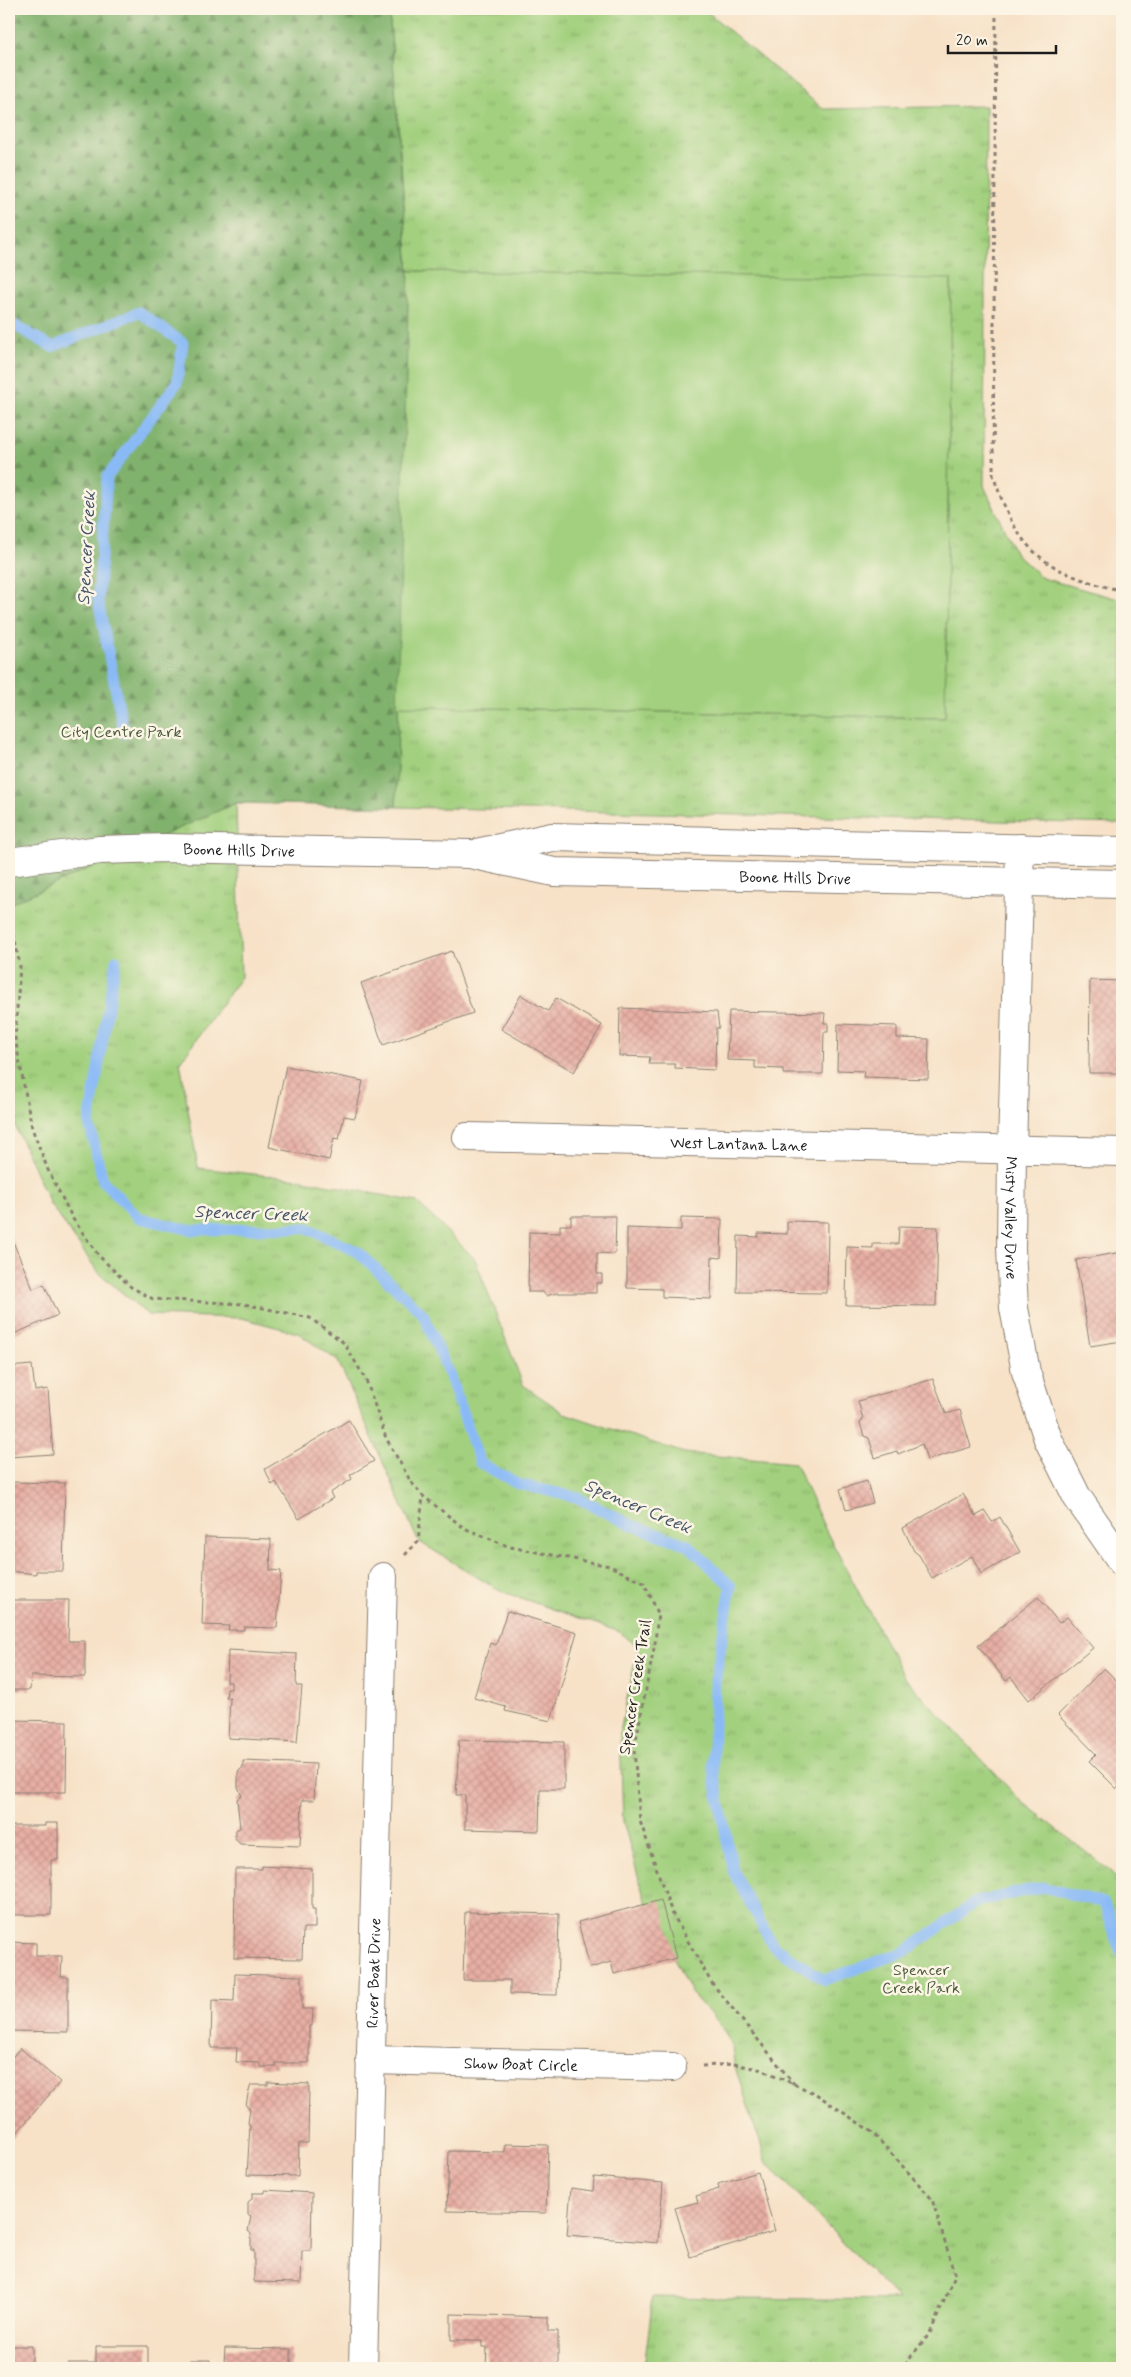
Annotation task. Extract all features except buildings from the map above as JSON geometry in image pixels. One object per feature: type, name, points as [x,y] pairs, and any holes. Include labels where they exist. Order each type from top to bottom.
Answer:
[{"type":"street","name":"Boone Hills Drive","points":[[470,854],[552,837],[1122,851]]},
{"type":"street","name":"Boone Hills Drive","points":[[9,862],[100,850],[166,848],[470,854],[554,872],[1122,884]]},
{"type":"street","name":"Misty Valley Drive","points":[[1020,848],[1012,1150],[1011,1249],[1014,1308],[1026,1372],[1048,1439],[1077,1497],[1122,1562]]},
{"type":"street","name":"West Lantana Lane","points":[[467,1137],[1122,1152]]},
{"type":"street","name":"River Boat Drive","points":[[363,2368],[383,1577]]},
{"type":"street","name":"Show Boat Circle","points":[[370,2060],[672,2067]]},
{"type":"path","points":[[996,9],[993,475],[1006,511],[1027,546],[1057,570],[1108,588],[1122,590]]},
{"type":"path","name":"Spencer Creek Trail","points":[[9,910],[20,966],[15,1038],[32,1128],[48,1170],[73,1219],[99,1256],[131,1287],[153,1299],[244,1304],[310,1318],[344,1343],[366,1380],[386,1438],[411,1482],[424,1496],[464,1528],[510,1547],[610,1566],[644,1583],[658,1613],[655,1643],[634,1750],[640,1821],[672,1913],[712,1982],[794,2084]]},
{"type":"path","points":[[383,1577],[418,1541],[424,1496]]},
{"type":"path","name":"Spencer Creek Trail","points":[[672,2067],[734,2064],[763,2070],[816,2094],[872,2132],[932,2199],[955,2276],[930,2333],[902,2368]]},
{"type":"green space","name":"Spencer Creek Park","points":[[9,9],[236,803],[241,977],[180,1062],[198,1168],[299,1179],[417,1202],[475,1259],[523,1385],[564,1413],[684,1453],[795,1463],[826,1531],[904,1677],[1019,1799],[1111,1872],[1122,1887],[1122,2368],[644,2368],[653,2297],[898,2300],[767,2163],[734,2064],[732,2046],[719,2023],[691,1993],[644,1897],[623,1821],[620,1732],[638,1647],[620,1632],[500,1591],[418,1541],[338,1361],[298,1333],[242,1318],[148,1315],[98,1272],[50,1204],[9,1112]]},
{"type":"green space","name":"City Centre Park","points":[[9,9],[389,9],[409,271],[396,807],[236,803],[9,904]]},
{"type":"green space","points":[[389,9],[704,9],[823,109],[986,106],[984,486],[1016,554],[1042,578],[1122,600],[1122,824],[396,807],[397,706],[945,718],[951,280],[409,271]]},
{"type":"green space","points":[[409,271],[951,279],[945,718],[397,706]]},
{"type":"waterway","name":"Spencer Creek","points":[[9,322],[52,347],[139,312],[183,343],[177,383],[107,477],[98,600],[124,733]]},
{"type":"waterway","name":"Spencer Creek","points":[[116,960],[89,1123],[103,1181],[139,1218],[191,1230],[307,1228],[358,1252],[423,1314],[449,1374],[480,1463],[518,1484],[576,1497],[629,1524],[688,1545],[731,1586],[715,1682],[713,1769],[733,1871],[773,1946],[824,1980],[904,1952],[976,1902],[1043,1887],[1104,1903],[1122,1956]]}]
